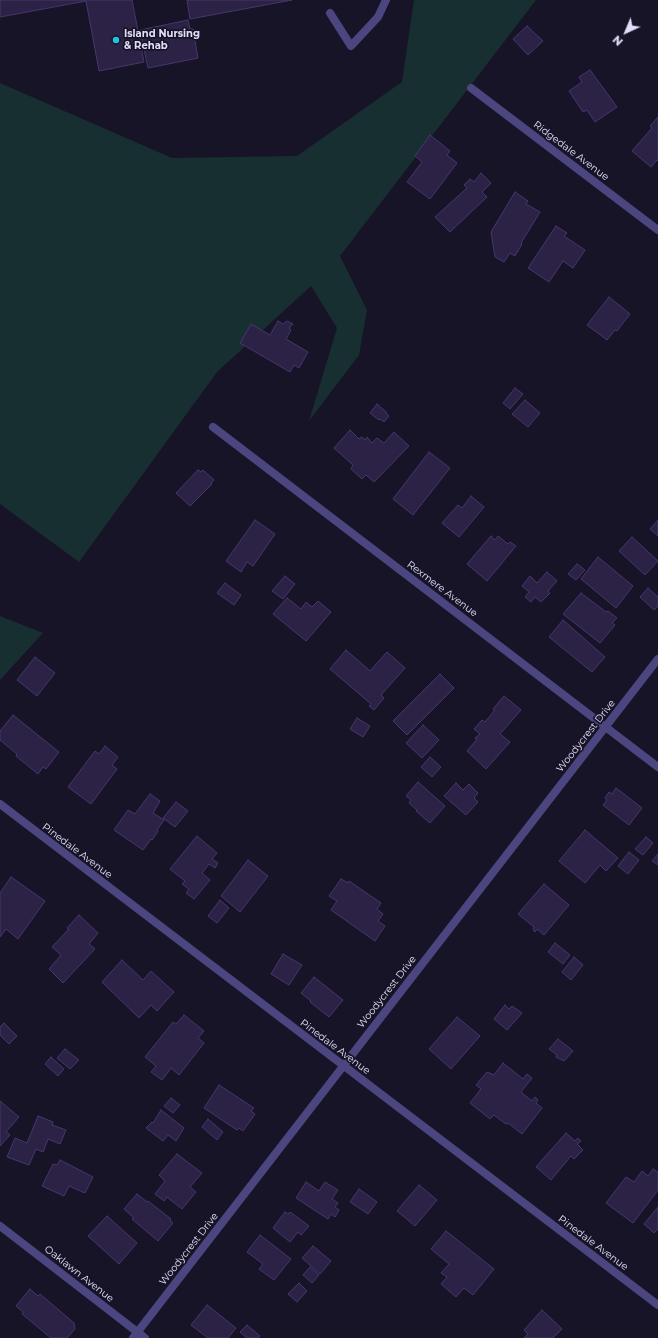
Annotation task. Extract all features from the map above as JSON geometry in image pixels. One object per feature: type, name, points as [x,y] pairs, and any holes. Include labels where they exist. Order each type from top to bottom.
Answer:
[{"type":"street","points":[[330,13],[351,46],[378,18],[386,0]]},
{"type":"street","name":"Ridgedale Avenue","points":[[471,88],[658,230]]},
{"type":"street","name":"Rexmere Avenue","points":[[213,428],[658,767]]},
{"type":"street","name":"Woodycrest Drive","points":[[136,1335],[658,659]]},
{"type":"street","name":"Pinedale Avenue","points":[[0,804],[658,1305]]},
{"type":"street","name":"Oaklawn Avenue","points":[[0,1226],[136,1335],[146,1338]]},
{"type":"green space","points":[[414,0],[536,0],[340,256],[367,310],[359,355],[309,421],[337,328],[311,286],[217,372],[79,562],[0,504],[0,83],[172,158],[297,156],[402,82]]},
{"type":"green space","points":[[0,616],[43,633],[0,680]]},
{"type":"building","name":"Island Nursing & Rehab","points":[[0,0],[132,0],[144,62],[99,71],[86,1],[0,17]]},
{"type":"building","name":"Island Nursing & Rehab","points":[[187,0],[292,0],[190,19]]},
{"type":"building","points":[[188,20],[190,29],[193,29],[198,58],[148,68],[140,30]]},
{"type":"building","points":[[527,26],[543,41],[528,55],[513,39]]},
{"type":"building","points":[[590,70],[617,107],[595,122],[587,110],[583,112],[569,91],[582,82],[579,77]]},
{"type":"building","points":[[658,117],[658,161],[657,160],[651,167],[632,151],[652,128],[650,126]]},
{"type":"building","points":[[430,135],[450,151],[447,155],[457,163],[430,199],[407,182],[422,162],[415,156]]},
{"type":"building","points":[[481,173],[491,183],[482,192],[487,197],[450,232],[435,217],[467,188],[464,185],[470,179],[474,182]]},
{"type":"building","points":[[515,192],[528,201],[526,204],[540,212],[521,243],[522,244],[515,256],[510,253],[504,262],[495,257],[491,232]]},
{"type":"building","points":[[556,226],[567,233],[564,236],[585,250],[573,268],[563,261],[549,282],[528,268]]},
{"type":"building","points":[[609,297],[630,314],[617,331],[615,330],[607,340],[587,325]]},
{"type":"building","points":[[278,321],[283,324],[287,321],[293,324],[289,328],[291,330],[286,339],[308,352],[299,368],[294,365],[290,372],[240,343],[251,324],[270,335]]},
{"type":"building","points":[[515,388],[523,394],[510,409],[503,403]]},
{"type":"building","points":[[525,400],[540,413],[528,427],[512,414]]},
{"type":"building","points":[[377,404],[389,416],[384,422],[370,413]]},
{"type":"building","points":[[350,430],[359,439],[362,437],[365,440],[367,437],[372,443],[377,438],[384,443],[394,432],[409,446],[374,482],[366,475],[362,479],[351,469],[353,465],[334,448]]},
{"type":"building","points":[[429,452],[450,468],[413,515],[393,499]]},
{"type":"building","points":[[198,470],[201,472],[203,470],[214,480],[211,483],[212,484],[190,506],[176,493]]},
{"type":"building","points":[[471,496],[484,507],[459,537],[442,523],[458,505],[462,508]]},
{"type":"building","points":[[255,520],[275,534],[253,566],[247,562],[241,572],[226,561]]},
{"type":"building","points":[[658,520],[658,536],[650,529]]},
{"type":"building","points":[[491,536],[495,540],[498,536],[508,544],[510,542],[516,546],[487,581],[467,564]]},
{"type":"building","points":[[632,537],[658,561],[645,575],[619,551]]},
{"type":"building","points":[[598,557],[633,586],[616,608],[581,579]]},
{"type":"building","points":[[577,564],[585,570],[576,580],[568,574]]},
{"type":"building","points":[[547,572],[557,581],[548,591],[550,593],[541,602],[535,597],[531,602],[525,597],[529,592],[522,586],[530,576],[537,583]]},
{"type":"building","points":[[285,576],[295,584],[283,599],[272,591]]},
{"type":"building","points":[[225,583],[241,595],[234,605],[217,593]]},
{"type":"building","points":[[648,588],[658,597],[658,606],[654,610],[640,597]]},
{"type":"building","points":[[581,593],[606,612],[608,611],[617,618],[612,623],[615,625],[600,643],[563,614]]},
{"type":"building","points":[[287,598],[301,609],[306,602],[312,607],[318,601],[331,612],[306,641],[273,614]]},
{"type":"building","points":[[563,620],[605,657],[592,672],[549,637]]},
{"type":"building","points":[[346,650],[370,671],[387,652],[405,668],[381,695],[384,698],[374,710],[369,706],[371,704],[330,669]]},
{"type":"building","points":[[35,657],[55,673],[37,696],[17,680]]},
{"type":"building","points":[[440,674],[454,688],[407,735],[393,721]]},
{"type":"building","points":[[504,696],[521,710],[500,734],[510,742],[486,769],[467,751],[477,739],[475,738],[480,734],[474,729],[482,720],[485,722],[495,710],[493,709]]},
{"type":"building","points":[[13,715],[59,752],[46,769],[43,767],[38,774],[16,756],[17,754],[0,740],[0,731]]},
{"type":"building","points":[[357,718],[370,726],[363,737],[350,729]]},
{"type":"building","points":[[423,725],[439,740],[422,758],[406,743]]},
{"type":"building","points":[[105,746],[118,757],[112,765],[117,769],[91,804],[68,787],[95,751],[99,754]]},
{"type":"building","points":[[430,757],[441,767],[432,777],[421,767]]},
{"type":"building","points":[[418,782],[445,806],[430,823],[416,811],[417,810],[409,803],[411,800],[406,796]]},
{"type":"building","points":[[456,783],[463,790],[469,784],[478,793],[474,798],[478,802],[466,815],[444,796]]},
{"type":"building","points":[[616,788],[642,808],[629,825],[603,805],[607,800],[605,798],[609,792],[612,794]]},
{"type":"building","points":[[150,794],[160,801],[153,813],[164,820],[152,840],[151,839],[143,850],[114,830],[128,810],[135,814]]},
{"type":"building","points":[[176,802],[188,811],[175,827],[163,818]]},
{"type":"building","points":[[585,830],[618,858],[606,871],[600,865],[585,883],[559,861]]},
{"type":"building","points":[[197,836],[217,853],[212,859],[218,863],[215,868],[209,864],[202,873],[210,880],[194,899],[186,893],[189,889],[182,884],[185,881],[170,869]]},
{"type":"building","points":[[646,837],[653,843],[643,855],[635,849]]},
{"type":"building","points":[[629,852],[639,860],[628,874],[618,866]]},
{"type":"building","points":[[658,854],[658,865],[652,861]]},
{"type":"building","points":[[248,860],[268,876],[240,912],[221,896]]},
{"type":"building","points":[[11,877],[45,901],[18,939],[6,929],[0,937],[0,893]]},
{"type":"building","points":[[341,879],[348,883],[349,881],[381,903],[377,909],[383,914],[378,921],[385,926],[375,941],[331,910],[337,901],[329,896]]},
{"type":"building","points":[[544,884],[569,905],[544,935],[537,929],[535,932],[533,929],[534,927],[518,914]]},
{"type":"building","points":[[220,900],[229,908],[217,923],[208,916]]},
{"type":"building","points":[[79,915],[98,933],[89,944],[95,949],[63,983],[49,969],[61,955],[52,947],[69,929],[67,928]]},
{"type":"building","points":[[555,943],[570,955],[563,964],[548,952]]},
{"type":"building","points":[[283,954],[302,965],[289,985],[271,974]]},
{"type":"building","points":[[574,957],[583,965],[571,980],[562,972]]},
{"type":"building","points":[[122,960],[143,980],[151,971],[174,992],[157,1011],[151,1005],[139,1018],[102,982]]},
{"type":"building","points":[[314,977],[343,1000],[329,1017],[301,993]]},
{"type":"building","points":[[505,1005],[509,1009],[512,1006],[522,1013],[507,1030],[494,1019]]},
{"type":"building","points":[[184,1015],[204,1031],[198,1038],[204,1043],[179,1075],[171,1068],[162,1080],[151,1072],[156,1066],[145,1057],[173,1022],[176,1024]]},
{"type":"building","points":[[457,1017],[480,1036],[451,1069],[429,1049]]},
{"type":"building","points":[[4,1023],[17,1036],[9,1044],[0,1035],[0,1027]]},
{"type":"building","points":[[558,1039],[573,1051],[564,1061],[556,1057],[557,1055],[549,1049]]},
{"type":"building","points":[[65,1049],[79,1060],[70,1069],[57,1058]]},
{"type":"building","points":[[51,1057],[64,1069],[58,1076],[45,1064]]},
{"type":"building","points":[[503,1063],[523,1079],[527,1074],[532,1078],[521,1092],[532,1101],[535,1097],[538,1100],[536,1103],[542,1108],[522,1134],[508,1123],[506,1124],[494,1115],[490,1119],[470,1103],[481,1089],[476,1085],[487,1072],[494,1075]]},
{"type":"building","points":[[219,1085],[254,1108],[251,1111],[255,1114],[243,1131],[239,1128],[237,1130],[204,1108]]},
{"type":"building","points":[[171,1098],[180,1105],[173,1113],[164,1106]]},
{"type":"building","points":[[0,1101],[19,1117],[6,1132],[10,1135],[0,1146]]},
{"type":"building","points":[[161,1110],[184,1128],[176,1141],[168,1135],[163,1141],[146,1128],[152,1122],[153,1123]]},
{"type":"building","points":[[38,1116],[53,1122],[52,1125],[66,1130],[60,1144],[48,1139],[43,1152],[36,1149],[29,1165],[7,1157],[15,1138],[27,1143]]},
{"type":"building","points":[[208,1119],[223,1132],[217,1140],[202,1127]]},
{"type":"building","points":[[566,1133],[575,1141],[578,1138],[581,1141],[577,1144],[583,1150],[574,1159],[571,1156],[551,1180],[536,1167]]},
{"type":"building","points":[[177,1154],[202,1173],[190,1187],[196,1192],[182,1209],[167,1197],[164,1201],[155,1194],[165,1181],[159,1175]]},
{"type":"building","points":[[60,1160],[93,1177],[85,1193],[69,1186],[64,1196],[42,1186],[53,1164],[57,1165]]},
{"type":"building","points":[[653,1169],[658,1172],[658,1190],[633,1223],[606,1203],[626,1177],[634,1182],[642,1171],[648,1176]]},
{"type":"building","points":[[306,1182],[319,1191],[325,1182],[338,1190],[332,1199],[338,1203],[335,1207],[339,1210],[335,1217],[331,1214],[328,1219],[296,1198]]},
{"type":"building","points":[[419,1185],[437,1200],[415,1226],[397,1211]]},
{"type":"building","points":[[359,1189],[377,1202],[368,1214],[350,1202]]},
{"type":"building","points":[[137,1194],[171,1219],[170,1221],[173,1223],[158,1241],[132,1219],[134,1218],[124,1209]]},
{"type":"building","points":[[658,1207],[658,1229],[654,1233],[644,1224]]},
{"type":"building","points":[[285,1212],[288,1214],[290,1212],[309,1226],[301,1235],[298,1232],[290,1242],[273,1228]]},
{"type":"building","points":[[107,1216],[137,1243],[119,1264],[88,1236]]},
{"type":"building","points":[[446,1231],[494,1269],[473,1295],[464,1288],[456,1297],[441,1284],[447,1277],[441,1273],[449,1264],[431,1249]]},
{"type":"building","points":[[260,1235],[291,1259],[274,1280],[259,1269],[263,1264],[247,1252]]},
{"type":"building","points":[[313,1246],[331,1261],[320,1274],[302,1258]]},
{"type":"building","points":[[310,1267],[319,1275],[312,1283],[303,1275]]},
{"type":"building","points":[[299,1283],[307,1291],[297,1302],[288,1294]]},
{"type":"building","points":[[30,1289],[38,1296],[40,1294],[74,1323],[75,1329],[67,1338],[51,1338],[22,1314],[23,1312],[16,1306]]},
{"type":"building","points":[[207,1305],[236,1328],[228,1338],[208,1338],[191,1325]]},
{"type":"building","points":[[542,1310],[562,1329],[553,1338],[524,1338],[528,1334],[524,1330]]},
{"type":"building","points":[[247,1325],[260,1336],[258,1338],[247,1338],[240,1332]]},
{"type":"place","name":"Island Nursing & Rehab","points":[[116,40]]}]
